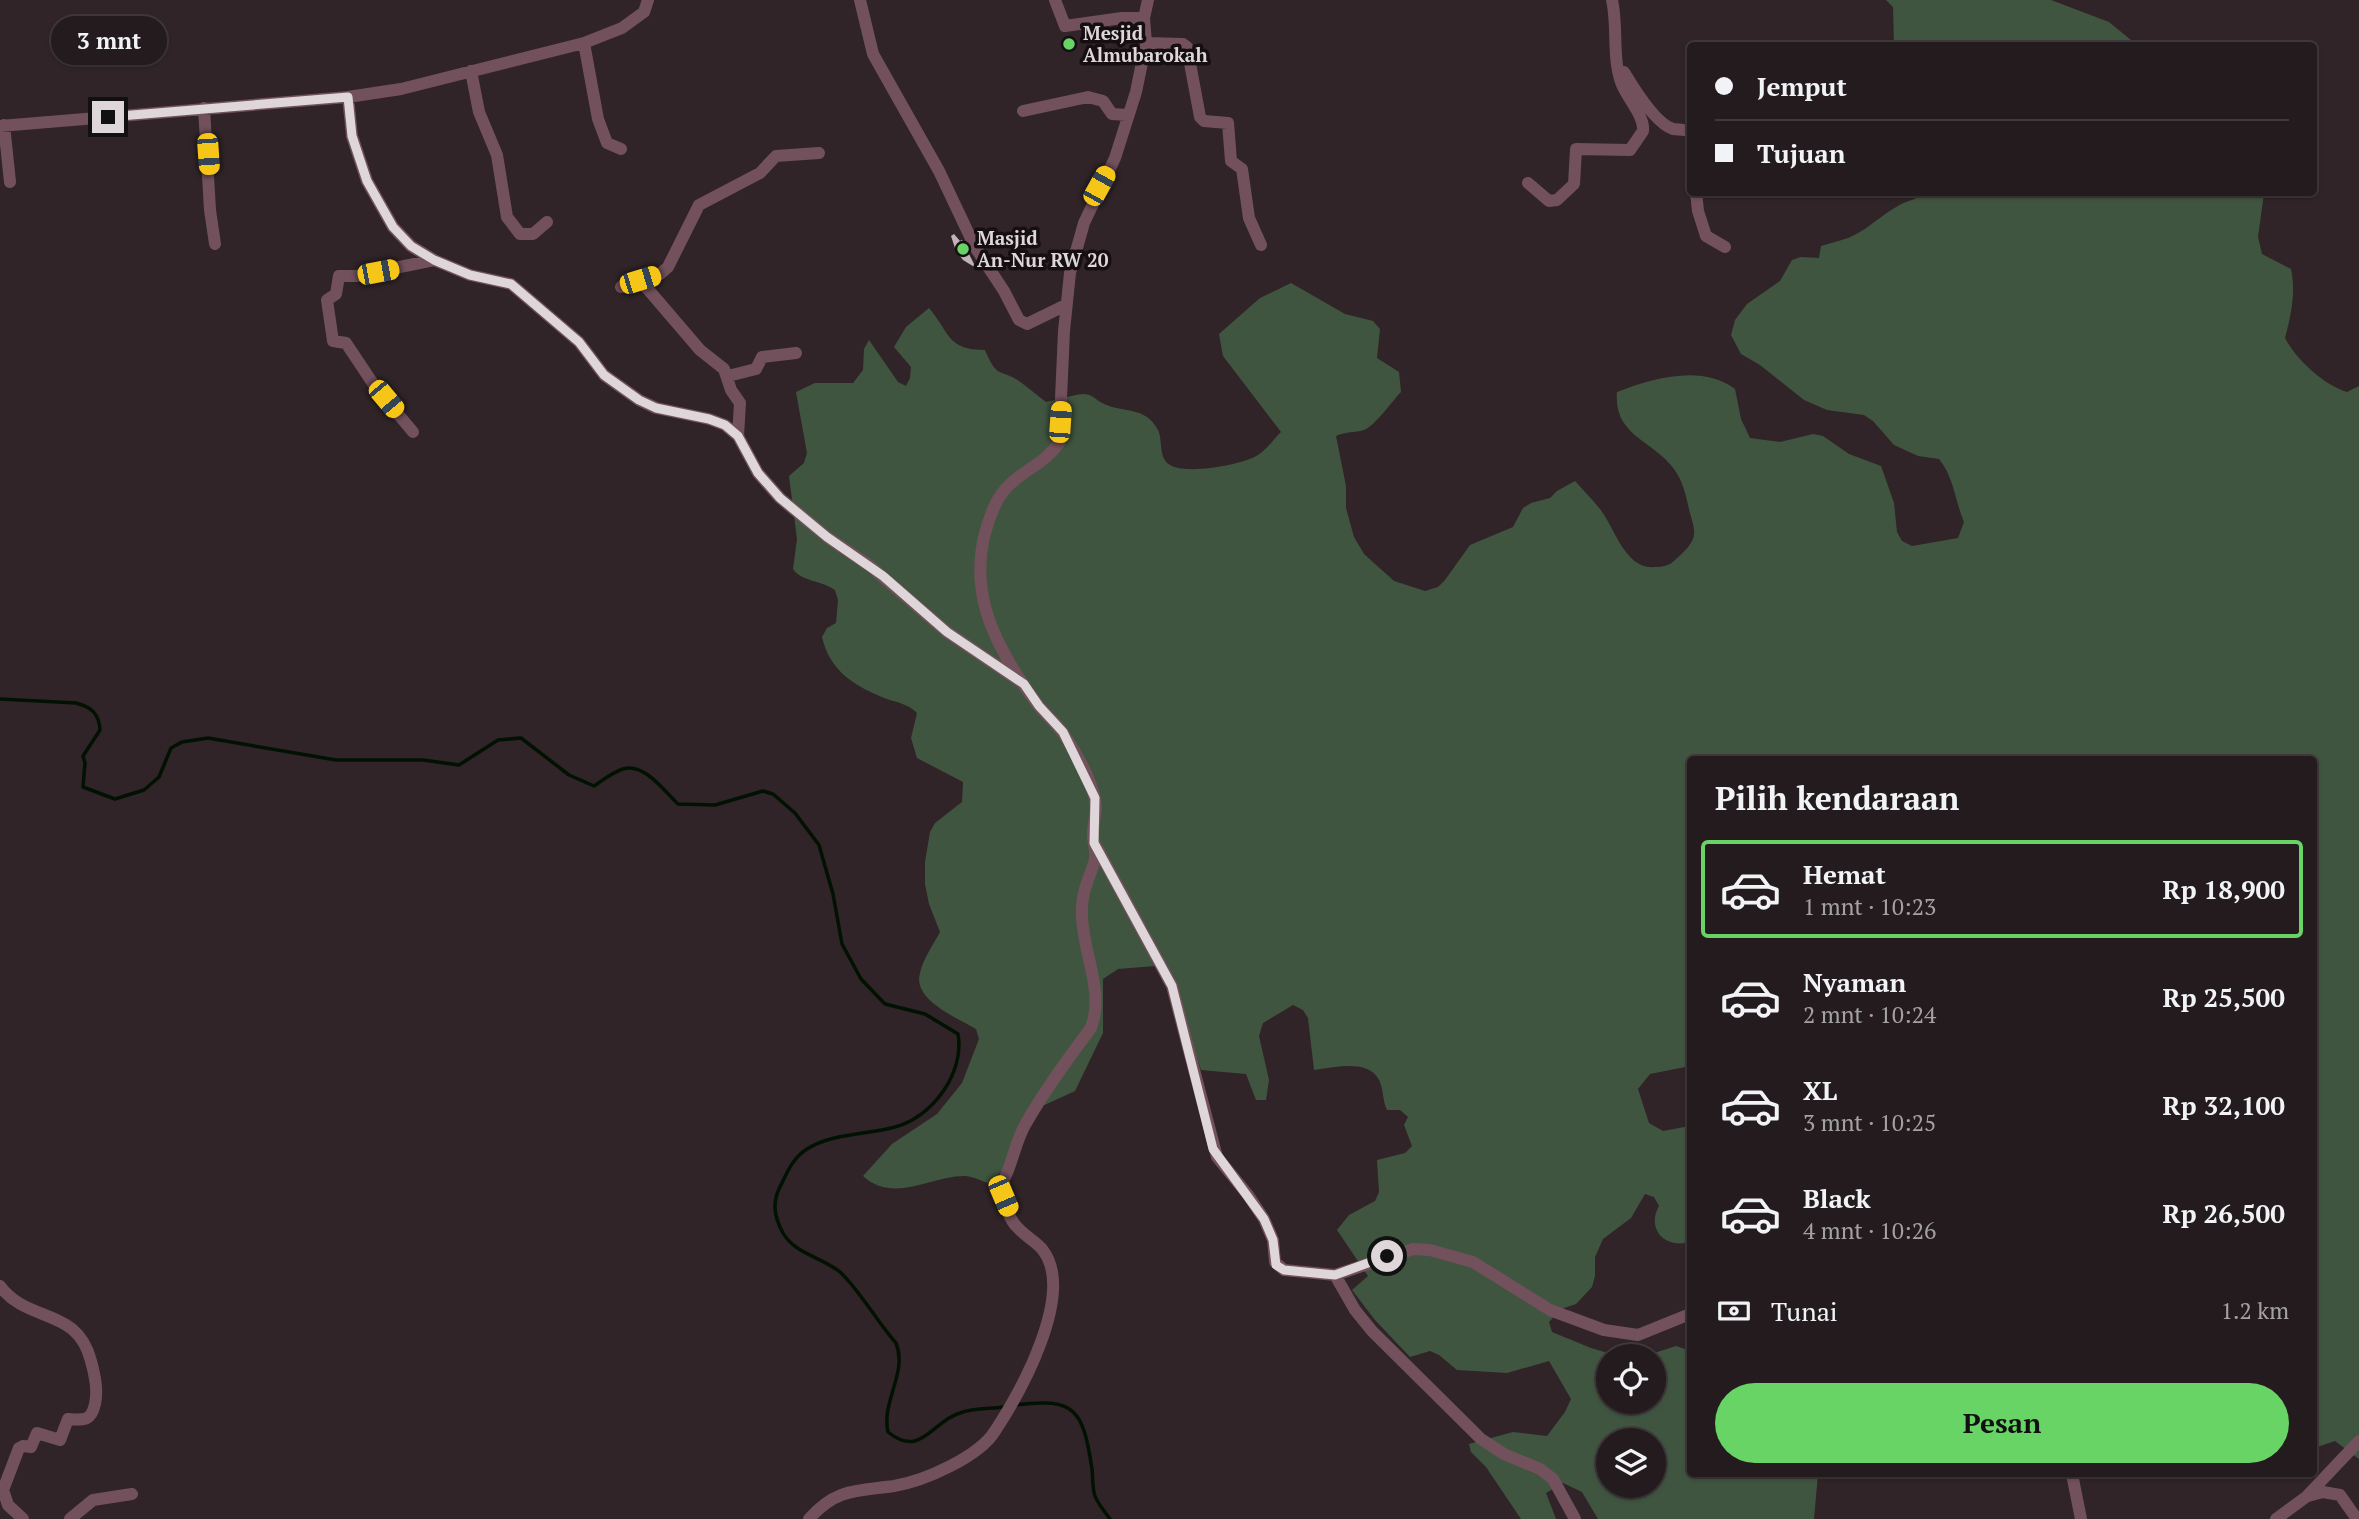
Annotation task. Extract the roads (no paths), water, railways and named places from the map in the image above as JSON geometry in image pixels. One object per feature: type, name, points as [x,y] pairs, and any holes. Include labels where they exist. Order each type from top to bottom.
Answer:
[{"type":"street","points":[[10,182],[2,125],[348,97],[401,89],[584,43],[622,28],[644,12],[648,0]]},
{"type":"street","points":[[860,0],[873,54],[939,171],[975,247],[1004,291],[1019,320],[1027,324],[1066,305]]},
{"type":"street","points":[[1055,0],[1065,26],[1122,18],[1144,18]]},
{"type":"street","points":[[809,1519],[827,1502],[849,1491],[897,1486],[936,1472],[982,1447],[1024,1379],[1051,1308],[1052,1276],[1048,1259],[1042,1249],[1015,1225],[1003,1196],[1002,1185],[1025,1125],[1091,1028],[1097,1013],[1082,918],[1084,887],[1096,860],[1095,798],[1063,732],[1039,706],[994,636],[981,600],[978,569],[995,506],[1008,483],[1046,457],[1059,443],[1070,273],[1084,223],[1115,158],[1136,92],[1146,43],[1144,18],[1147,0]]},
{"type":"street","points":[[1528,183],[1553,202],[1574,184],[1576,149],[1632,148],[1644,126],[1622,84],[1612,0]]},
{"type":"street","points":[[584,43],[598,119],[607,142],[621,149]]},
{"type":"street","points":[[1146,43],[1187,47],[1200,117],[1204,121],[1228,123],[1231,161],[1242,169],[1249,218],[1261,245]]},
{"type":"street","points":[[1618,62],[1640,98],[1664,123],[1687,131]]},
{"type":"street","points":[[471,71],[479,112],[497,155],[507,217],[520,234],[533,234],[547,222]]},
{"type":"street","points":[[348,97],[358,156],[378,204],[401,237],[434,260],[470,275],[511,284],[579,342],[604,375],[639,400],[656,408],[718,421],[738,436],[758,473],[780,498],[827,537],[896,587],[914,606],[947,632],[1024,684]]},
{"type":"street","points":[[1023,111],[1088,97],[1103,102],[1112,114],[1127,115]]},
{"type":"street","points":[[204,107],[210,210],[215,244]]},
{"type":"street","points":[[621,287],[660,274],[668,267],[699,205],[760,173],[776,156],[819,152]]},
{"type":"street","points":[[1696,196],[1706,236],[1725,247]]},
{"type":"street","points":[[413,432],[376,388],[346,343],[333,341],[327,300],[336,293],[339,276],[356,276],[434,260]]},
{"type":"street","points":[[640,280],[700,351],[718,363],[728,376],[731,390],[740,403],[738,436]]},
{"type":"street","points":[[728,376],[756,369],[762,357],[769,354],[796,352]]},
{"type":"street","points":[[1094,843],[1172,986],[1213,1149],[1264,1219],[1273,1240],[1276,1265],[1284,1270],[1335,1275],[1413,1249],[1430,1250],[1473,1262],[1550,1310],[1604,1330],[1638,1335],[1687,1315]]},
{"type":"street","points":[[1335,1275],[1355,1310],[1372,1331],[1481,1439],[1504,1454],[1540,1469],[1553,1479],[1575,1519]]},
{"type":"street","points":[[0,1286],[13,1299],[64,1323],[82,1337],[89,1352],[97,1394],[89,1419],[68,1419],[60,1440],[37,1433],[31,1447],[19,1448],[2,1490],[8,1505],[23,1519]]},
{"type":"street","points":[[2276,1519],[2306,1497],[2359,1441]]},
{"type":"street","points":[[2073,1477],[2081,1519]]},
{"type":"street","points":[[2306,1497],[2333,1492],[2346,1501],[2357,1519]]},
{"type":"street","points":[[70,1519],[96,1499],[132,1494]]},
{"type":"waterway","points":[[0,699],[76,703],[93,712],[98,719],[100,730],[83,756],[83,787],[115,799],[144,790],[159,777],[171,748],[182,742],[208,738],[336,760],[423,760],[459,765],[498,740],[521,738],[569,775],[594,786],[616,772],[631,768],[654,779],[678,804],[715,805],[763,791],[773,794],[795,813],[819,845],[833,894],[842,944],[861,979],[885,1004],[925,1014],[958,1034],[959,1048],[951,1077],[943,1091],[922,1114],[895,1127],[827,1140],[798,1156],[777,1195],[777,1220],[794,1246],[833,1267],[847,1279],[896,1343],[899,1365],[888,1409],[888,1432],[909,1442],[926,1436],[950,1417],[960,1413],[1004,1407]]},
{"type":"waterway","points":[[1015,1405],[1052,1403],[1073,1412],[1085,1433],[1095,1496],[1110,1519]]},
{"type":"place","name":"Mesjid Almubarokah","points":[[1069,44]]},
{"type":"place","name":"Masjid An-Nur RW 20","points":[[963,249]]}]
